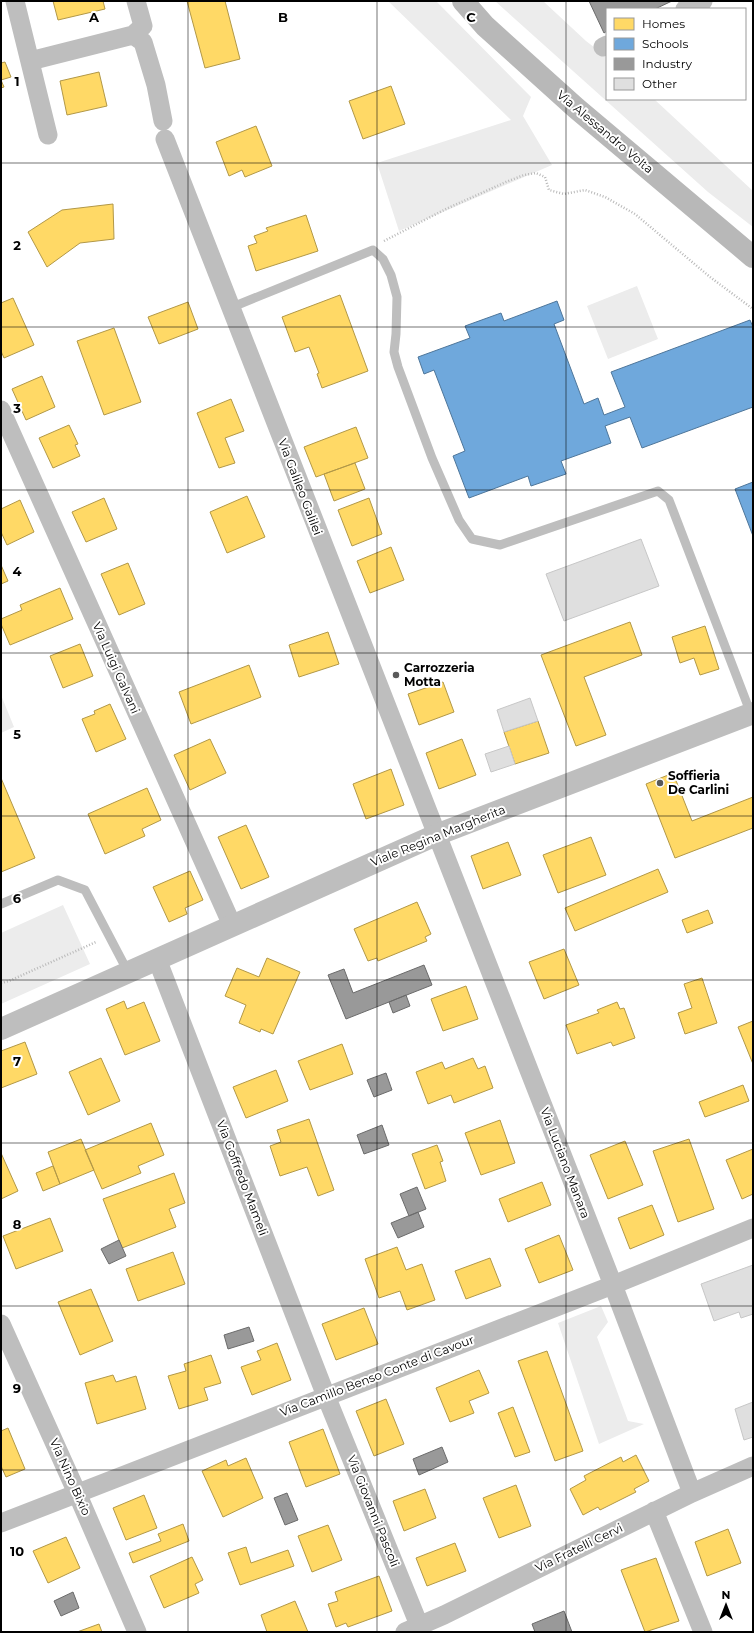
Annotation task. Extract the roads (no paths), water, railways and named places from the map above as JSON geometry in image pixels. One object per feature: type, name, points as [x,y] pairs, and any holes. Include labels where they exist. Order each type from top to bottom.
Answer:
[{"type":"main road","name":"Via Alessandro Volta","points":[[463,1],[485,26],[576,108],[753,257]]},
{"type":"street","points":[[15,1],[48,135]]},
{"type":"street","points":[[30,60],[133,35],[143,26],[136,1]]},
{"type":"street","points":[[687,8],[702,1]]},
{"type":"street","name":"Via Galileo Galilei","points":[[133,35],[143,42],[156,85],[164,130],[230,308],[436,835]]},
{"type":"street","name":"Via Luigi Galvani","points":[[1,410],[232,926]]},
{"type":"street","name":"Viale Regina Margherita","points":[[1,1029],[436,835],[752,713]]},
{"type":"street","name":"Via Luciano Manara","points":[[436,835],[613,1285],[692,1493]]},
{"type":"street","name":"Via Goffredo Mameli","points":[[157,959],[326,1396]]},
{"type":"street","name":"Via Camillo Benso Conte di Cavour","points":[[1,1523],[613,1285],[753,1228]]},
{"type":"street","name":"Via Nino Bixio","points":[[1,1324],[77,1493],[137,1632]]},
{"type":"street","name":"Via Giovanni Pascoli","points":[[326,1396],[419,1630]]},
{"type":"street","name":"Via Fratelli Cervi","points":[[419,1630],[444,1615],[654,1511],[753,1466]]},
{"type":"street","points":[[654,1511],[703,1632]]},
{"type":"lane","points":[[230,308],[373,250],[383,259],[391,275],[397,297],[394,352],[398,367],[432,458],[459,520],[466,532],[472,539],[500,545],[658,491],[669,500],[752,713]]},
{"type":"lane","points":[[1,904],[58,880],[85,890],[128,972]]},
{"type":"place","name":"Carrozzeria Motta","points":[[396,675]]},
{"type":"place","name":"Soffieria De Carlini","points":[[660,783]]}]
